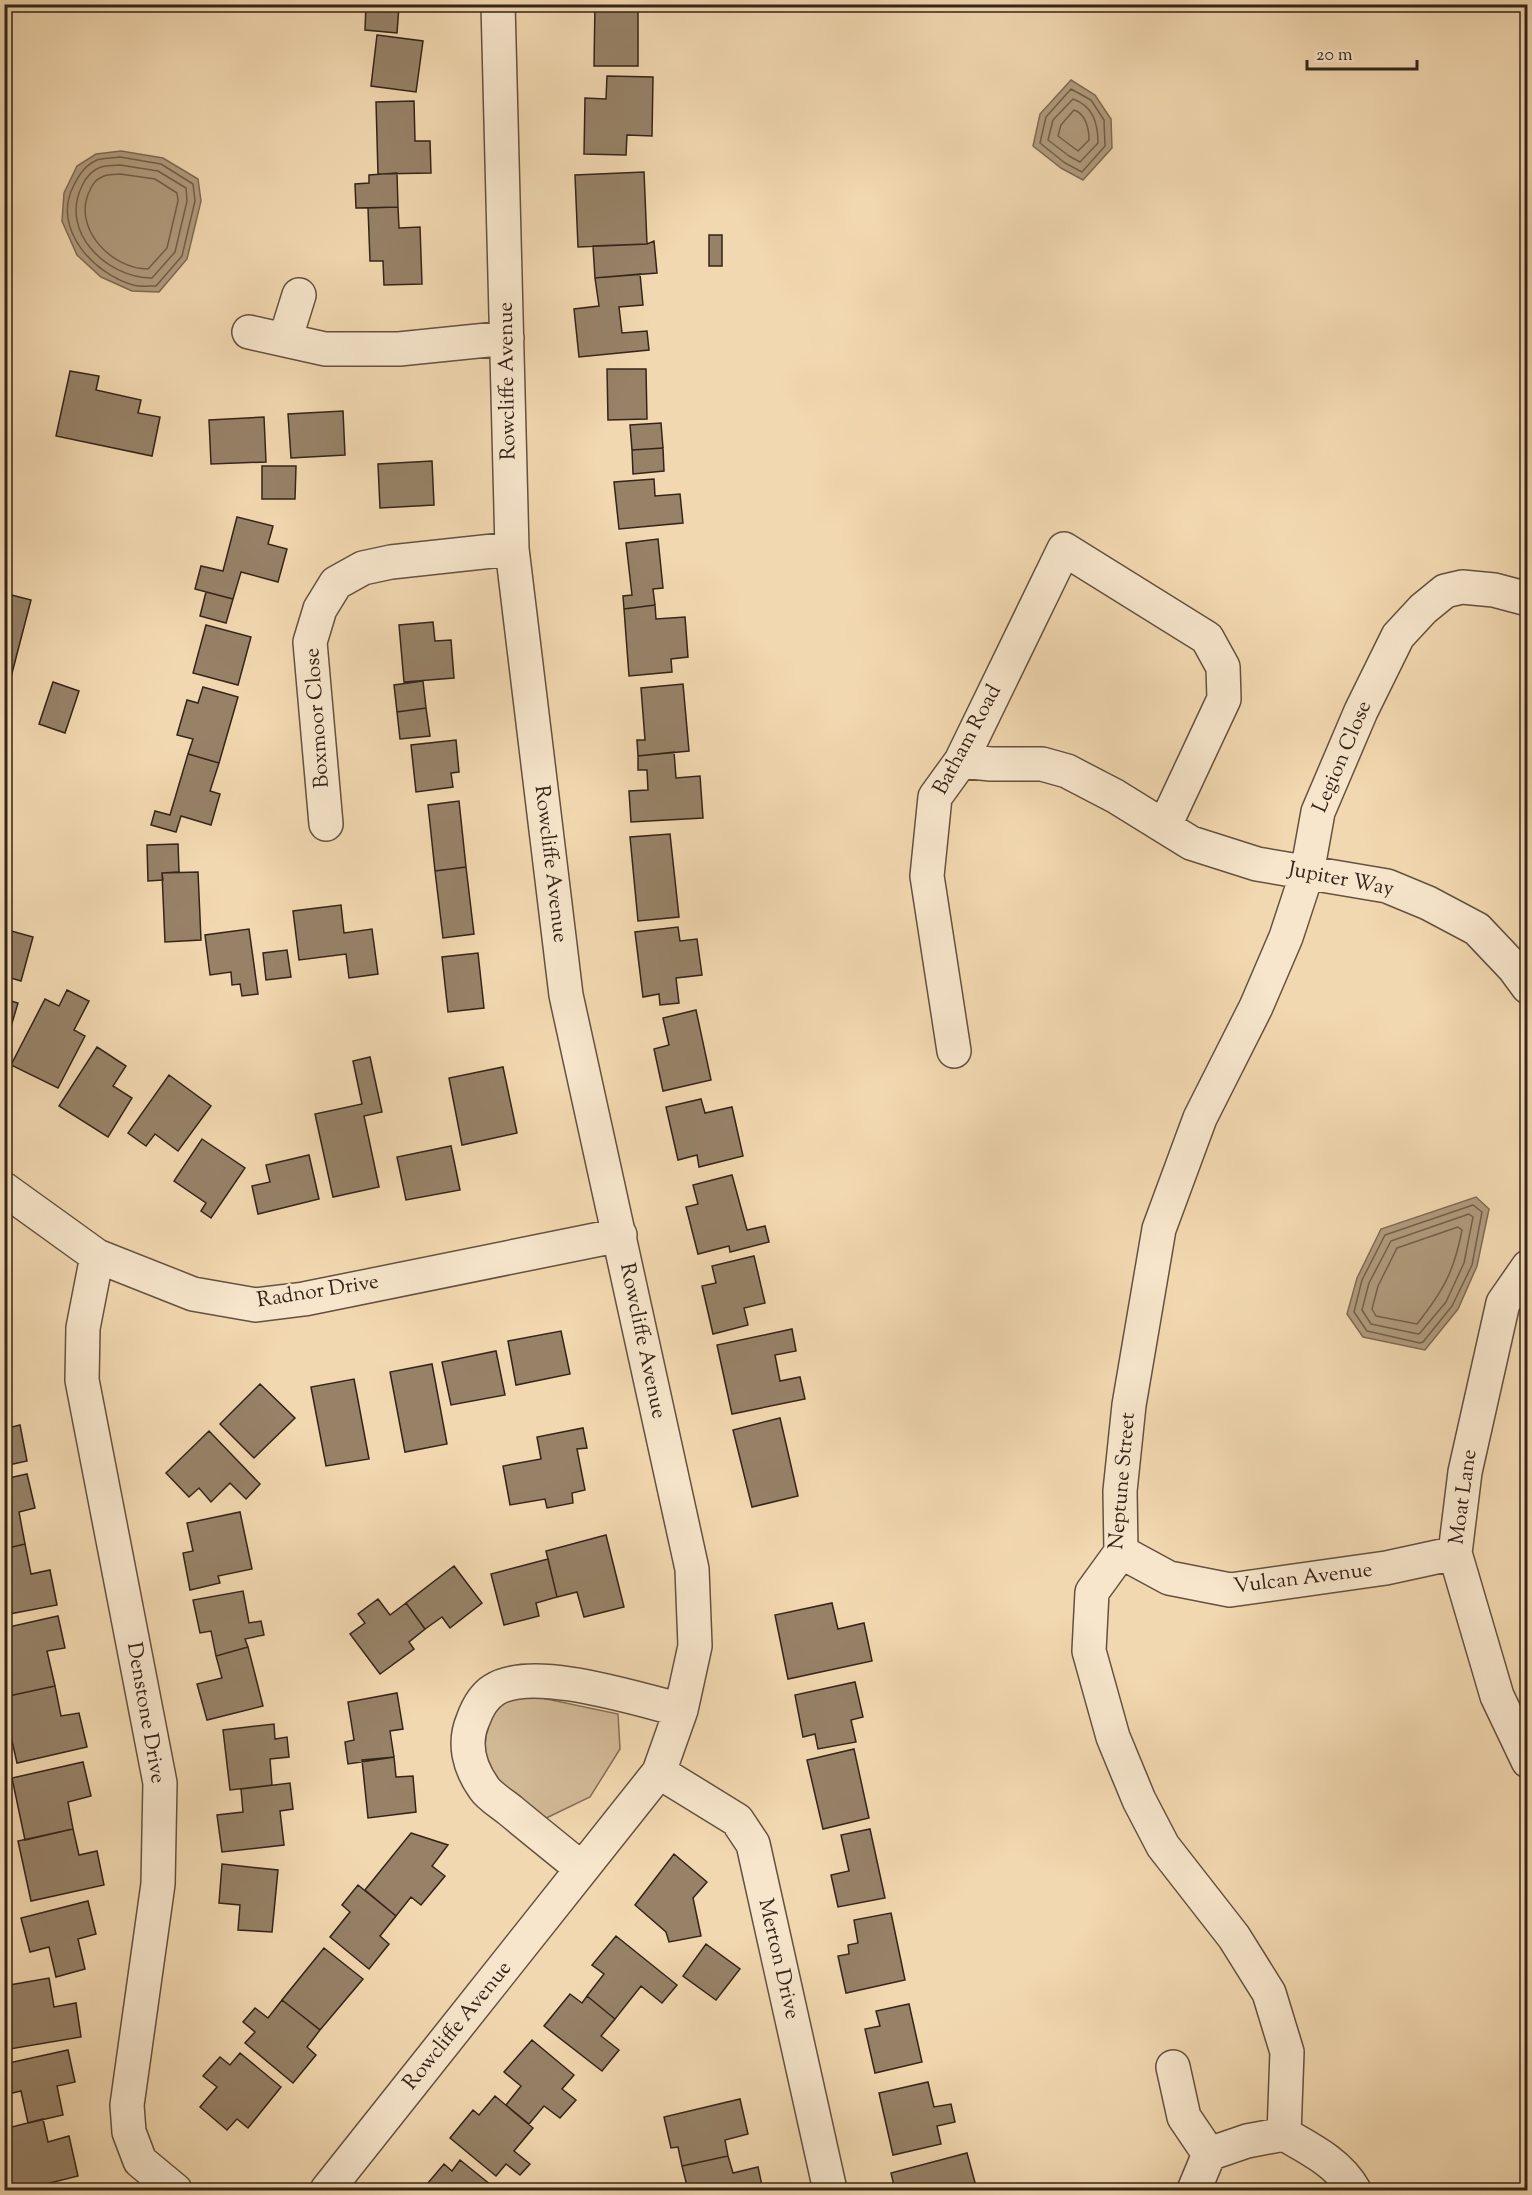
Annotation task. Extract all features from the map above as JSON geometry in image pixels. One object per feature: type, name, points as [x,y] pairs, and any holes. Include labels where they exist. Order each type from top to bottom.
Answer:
[{"type":"street","name":"Rowcliffe Avenue","points":[[333,2188],[659,1772],[681,1710],[695,1646],[692,1569],[566,995],[512,549],[498,4]]},
{"type":"street","points":[[285,340],[299,295]]},
{"type":"street","points":[[249,332],[325,349],[399,349],[507,338]]},
{"type":"street","name":"Boxmoor Close","points":[[326,824],[310,642],[320,609],[336,583],[363,568],[391,562],[512,549]]},
{"type":"street","name":"Batham Road","points":[[954,1051],[927,876],[935,797],[961,761],[1064,549],[1207,638],[1223,667],[1224,699],[1164,825]]},
{"type":"street","name":"Legion Close","points":[[1200,1118],[1260,998],[1286,937],[1307,873],[1318,812],[1361,711],[1398,636],[1423,609],[1445,591],[1462,587],[1494,590],[1527,599]]},
{"type":"street","name":"Jupiter Way","points":[[961,761],[991,764],[1042,764],[1067,771],[1115,796],[1191,843],[1257,864],[1387,886],[1428,903],[1477,929],[1514,968],[1527,987]]},
{"type":"street","name":"Neptune Street","points":[[1200,1118],[1159,1229],[1129,1405],[1120,1491],[1121,1552],[1092,1592],[1089,1651],[1113,1737],[1139,1800],[1162,1846],[1234,1937],[1269,1993],[1287,2052],[1284,2134]]},
{"type":"street","name":"Radnor Drive","points":[[4,1189],[97,1257],[193,1294],[256,1305],[304,1299],[620,1235]]},
{"type":"street","name":"Denstone Drive","points":[[97,1257],[83,1328],[82,1380],[160,1783],[158,1884],[127,2105],[129,2132],[140,2161],[175,2190]]},
{"type":"street","name":"Moat Lane","points":[[1527,1267],[1503,1303],[1465,1472],[1455,1553],[1497,1696],[1527,1761]]},
{"type":"street","name":"Vulcan Avenue","points":[[1121,1552],[1169,1578],[1230,1590],[1386,1568],[1455,1553]]},
{"type":"street","points":[[582,1869],[484,1790],[473,1768],[466,1745],[469,1727],[478,1708],[493,1690],[514,1682],[532,1681],[564,1683],[681,1710]]},
{"type":"street","name":"Merton Drive","points":[[659,1772],[736,1820],[753,1844],[830,2190]]},
{"type":"street","points":[[1173,2067],[1184,2117],[1209,2154]]},
{"type":"street","points":[[1194,2190],[1209,2154],[1247,2141],[1284,2134],[1323,2157],[1347,2177],[1354,2190]]},
{"type":"shaded area","points":[[515,1696],[542,1698],[618,1714],[620,1749],[590,1797],[540,1821],[501,1786],[476,1741],[499,1704]]},
{"type":"water","points":[[1071,80],[1095,95],[1111,119],[1112,148],[1083,180],[1061,168],[1033,146],[1040,114]]},
{"type":"water","points":[[121,151],[163,158],[198,179],[201,201],[187,259],[159,292],[132,291],[101,277],[77,255],[62,221],[64,193],[77,166],[96,154]]},
{"type":"water","points":[[1476,1197],[1489,1209],[1477,1266],[1458,1309],[1425,1350],[1363,1337],[1347,1314],[1357,1278],[1381,1229]]},
{"type":"building","points":[[366,4],[399,6],[397,33],[365,30]]},
{"type":"building","points":[[595,4],[638,4],[638,66],[594,66]]},
{"type":"building","points":[[377,35],[423,41],[416,92],[371,86]]},
{"type":"building","points":[[607,76],[653,77],[652,136],[627,135],[626,155],[584,154],[585,98],[606,99]]},
{"type":"building","points":[[414,101],[415,141],[430,141],[431,173],[378,174],[376,102]]},
{"type":"building","points":[[644,172],[647,244],[578,247],[575,175]]},
{"type":"building","points":[[397,173],[398,207],[356,208],[355,184],[369,183],[369,175]]},
{"type":"building","points":[[398,207],[399,228],[420,227],[422,284],[384,285],[383,261],[370,261],[368,208]]},
{"type":"building","points":[[709,235],[722,235],[722,266],[709,266]]},
{"type":"building","points":[[654,241],[657,273],[595,278],[593,246],[647,244]]},
{"type":"building","points":[[640,274],[643,305],[619,307],[622,333],[647,331],[649,350],[579,357],[574,309],[599,306],[595,278]]},
{"type":"building","points":[[607,369],[646,369],[647,419],[608,420]]},
{"type":"building","points":[[70,371],[99,376],[96,390],[141,400],[138,413],[160,417],[152,456],[56,436]]},
{"type":"building","points":[[343,411],[345,455],[291,458],[288,414]]},
{"type":"building","points":[[264,417],[266,462],[211,464],[209,420]]},
{"type":"building","points":[[661,423],[663,448],[632,450],[630,425]]},
{"type":"building","points":[[663,448],[664,471],[633,474],[632,450]]},
{"type":"building","points":[[432,461],[434,505],[380,508],[378,464]]},
{"type":"building","points":[[262,466],[296,466],[295,499],[262,499]]},
{"type":"building","points":[[654,479],[655,496],[680,494],[683,523],[619,529],[614,482]]},
{"type":"building","points":[[237,517],[273,526],[268,544],[287,549],[278,582],[241,572],[233,599],[195,589],[201,566],[223,571]]},
{"type":"building","points":[[658,539],[663,588],[653,589],[655,605],[624,609],[623,596],[632,595],[626,543]]},
{"type":"building","points":[[206,592],[233,599],[226,623],[200,616]]},
{"type":"building","points":[[4,593],[31,600],[11,677],[4,675]]},
{"type":"building","points":[[655,605],[656,619],[685,617],[688,657],[671,659],[672,672],[629,676],[624,609]]},
{"type":"building","points":[[433,622],[435,641],[451,640],[454,678],[404,682],[399,625]]},
{"type":"building","points":[[206,625],[251,637],[238,685],[193,673]]},
{"type":"building","points":[[423,681],[426,708],[397,712],[394,685]]},
{"type":"building","points":[[53,682],[79,691],[65,733],[39,724]]},
{"type":"building","points":[[683,684],[689,751],[638,756],[637,740],[645,740],[641,688]]},
{"type":"building","points":[[203,687],[238,697],[219,763],[188,754],[193,739],[177,735],[187,700],[198,703]]},
{"type":"building","points":[[426,708],[430,736],[400,739],[397,712]]},
{"type":"building","points":[[456,740],[459,772],[451,773],[453,787],[416,792],[411,745]]},
{"type":"building","points":[[674,752],[676,778],[700,776],[703,818],[631,822],[629,791],[648,790],[647,770],[638,770],[638,756]]},
{"type":"building","points":[[188,754],[219,763],[210,791],[220,794],[211,825],[181,816],[176,832],[151,825],[155,811],[170,815]]},
{"type":"building","points":[[459,801],[466,867],[435,871],[428,805]]},
{"type":"building","points":[[670,834],[679,917],[638,921],[630,837]]},
{"type":"building","points":[[178,844],[179,872],[162,873],[163,880],[148,881],[147,845]]},
{"type":"building","points":[[466,867],[474,934],[443,938],[435,871]]},
{"type":"building","points":[[198,872],[201,940],[165,942],[162,873]]},
{"type":"building","points":[[341,905],[344,933],[372,929],[378,974],[349,978],[346,954],[299,960],[293,911]]},
{"type":"building","points":[[678,927],[680,941],[697,939],[702,975],[676,978],[679,1003],[660,1005],[659,994],[643,997],[635,932]]},
{"type":"building","points":[[4,929],[33,937],[21,981],[4,976]]},
{"type":"building","points":[[249,929],[258,994],[242,996],[240,984],[232,985],[231,972],[210,975],[205,935]]},
{"type":"building","points":[[287,950],[291,977],[266,980],[263,953]]},
{"type":"building","points":[[478,953],[484,1008],[448,1012],[442,957]]},
{"type":"building","points":[[67,990],[89,1001],[74,1030],[85,1036],[58,1088],[11,1065],[45,999],[59,1006]]},
{"type":"building","points":[[4,999],[18,1003],[4,1050]]},
{"type":"building","points":[[696,1010],[711,1080],[663,1091],[654,1049],[669,1045],[663,1018]]},
{"type":"building","points":[[97,1047],[126,1066],[113,1086],[132,1098],[108,1137],[59,1106]]},
{"type":"building","points":[[370,1057],[382,1112],[364,1116],[379,1187],[333,1197],[315,1114],[362,1104],[353,1061]]},
{"type":"building","points":[[503,1067],[517,1133],[462,1145],[449,1078]]},
{"type":"building","points":[[169,1075],[211,1106],[178,1151],[155,1134],[146,1146],[128,1133]]},
{"type":"building","points":[[701,1099],[705,1113],[732,1107],[743,1156],[699,1167],[697,1155],[678,1160],[666,1107]]},
{"type":"building","points":[[202,1139],[245,1168],[211,1218],[201,1211],[206,1203],[174,1181]]},
{"type":"building","points":[[451,1146],[460,1190],[406,1200],[397,1157]]},
{"type":"building","points":[[309,1155],[319,1199],[258,1214],[252,1186],[270,1182],[266,1165]]},
{"type":"building","points":[[732,1175],[747,1230],[765,1226],[769,1242],[730,1252],[729,1246],[698,1254],[686,1207],[698,1204],[693,1185]]},
{"type":"building","points":[[754,1256],[765,1303],[744,1308],[748,1325],[713,1334],[702,1286],[716,1283],[712,1266]]},
{"type":"building","points":[[792,1329],[796,1351],[775,1355],[780,1381],[800,1377],[805,1399],[732,1414],[717,1345]]},
{"type":"building","points":[[561,1331],[570,1374],[516,1385],[508,1341]]},
{"type":"building","points":[[496,1351],[505,1395],[451,1405],[442,1362]]},
{"type":"building","points":[[432,1364],[447,1444],[405,1452],[390,1372]]},
{"type":"building","points":[[354,1379],[369,1459],[326,1466],[311,1387]]},
{"type":"building","points":[[260,1384],[295,1418],[254,1458],[220,1424]]},
{"type":"building","points":[[780,1418],[798,1496],[752,1507],[733,1430]]},
{"type":"building","points":[[20,1425],[27,1461],[4,1466],[4,1429]]},
{"type":"building","points":[[583,1428],[587,1448],[577,1449],[585,1490],[572,1493],[573,1503],[547,1508],[545,1499],[510,1505],[503,1466],[541,1459],[537,1437]]},
{"type":"building","points":[[209,1431],[260,1484],[246,1499],[230,1483],[211,1502],[199,1488],[189,1497],[166,1473]]},
{"type":"building","points":[[27,1474],[35,1508],[19,1512],[25,1544],[4,1549],[4,1479]]},
{"type":"building","points":[[240,1512],[252,1569],[218,1576],[220,1583],[190,1590],[183,1553],[193,1551],[187,1523]]},
{"type":"building","points":[[606,1535],[624,1607],[584,1617],[577,1592],[557,1597],[546,1551]]},
{"type":"building","points":[[25,1544],[31,1574],[50,1570],[57,1605],[4,1615],[4,1549]]},
{"type":"building","points":[[548,1559],[557,1597],[536,1603],[539,1616],[504,1625],[491,1574]]},
{"type":"building","points":[[454,1566],[482,1603],[450,1628],[442,1617],[425,1629],[406,1603]]},
{"type":"building","points":[[243,1591],[249,1623],[261,1621],[264,1635],[245,1639],[248,1647],[216,1656],[211,1631],[200,1633],[193,1600]]},
{"type":"building","points":[[378,1599],[390,1615],[406,1603],[425,1629],[409,1642],[414,1649],[380,1674],[350,1634],[365,1623],[358,1614]]},
{"type":"building","points":[[832,1603],[838,1629],[864,1623],[872,1661],[788,1679],[775,1615]]},
{"type":"building","points":[[58,1616],[65,1648],[47,1651],[55,1686],[4,1697],[4,1628]]},
{"type":"building","points":[[248,1647],[263,1706],[207,1720],[197,1684],[222,1678],[216,1656]]},
{"type":"building","points":[[855,1682],[863,1717],[851,1720],[856,1742],[818,1749],[815,1734],[803,1737],[795,1695]]},
{"type":"building","points":[[55,1686],[61,1716],[79,1713],[87,1747],[17,1763],[4,1697]]},
{"type":"building","points":[[397,1693],[403,1729],[390,1731],[394,1757],[348,1764],[345,1742],[354,1740],[348,1702]]},
{"type":"building","points":[[274,1724],[275,1739],[287,1737],[289,1757],[270,1759],[272,1785],[230,1790],[223,1730]]},
{"type":"building","points":[[854,1749],[869,1818],[823,1829],[807,1760]]},
{"type":"building","points":[[394,1757],[396,1777],[413,1776],[416,1812],[368,1818],[362,1760]]},
{"type":"building","points":[[83,1762],[91,1796],[68,1802],[73,1829],[25,1840],[12,1778]]},
{"type":"building","points":[[290,1783],[293,1809],[280,1811],[284,1845],[222,1852],[217,1815],[243,1812],[241,1789]]},
{"type":"building","points":[[73,1829],[79,1855],[97,1851],[104,1885],[31,1901],[18,1841]]},
{"type":"building","points":[[870,1829],[885,1898],[838,1907],[831,1875],[849,1871],[841,1835]]},
{"type":"building","points":[[411,1833],[448,1845],[432,1866],[445,1876],[421,1905],[411,1897],[396,1916],[365,1890]]},
{"type":"building","points":[[674,1854],[707,1882],[693,1898],[701,1936],[669,1942],[666,1932],[635,1905]]},
{"type":"building","points":[[222,1864],[278,1870],[272,1932],[238,1930],[240,1905],[219,1903]]},
{"type":"building","points":[[358,1885],[396,1916],[380,1936],[389,1944],[369,1969],[330,1937],[350,1912],[342,1905]]},
{"type":"building","points":[[88,1901],[96,1934],[78,1939],[85,1969],[56,1977],[49,1947],[30,1952],[21,1918]]},
{"type":"building","points":[[891,1913],[905,1980],[846,1993],[838,1956],[849,1954],[848,1945],[858,1943],[854,1920]]},
{"type":"building","points":[[616,1936],[677,1985],[662,2003],[641,1986],[615,2019],[587,1996],[604,1974],[592,1965]]},
{"type":"building","points":[[706,1944],[740,1969],[716,2000],[683,1976]]},
{"type":"building","points":[[324,1948],[363,1979],[320,2030],[282,2000]]},
{"type":"building","points":[[49,1978],[54,2007],[76,2003],[81,2037],[10,2049],[4,2014],[4,1986]]},
{"type":"building","points":[[570,1994],[582,2003],[587,1996],[615,2019],[601,2036],[619,2050],[602,2071],[544,2026]]},
{"type":"building","points":[[282,2000],[320,2030],[307,2047],[316,2055],[293,2083],[245,2043],[255,2032],[243,2022],[255,2008],[268,2018]]},
{"type":"building","points":[[909,2004],[922,2062],[875,2073],[865,2029],[880,2026],[876,2011]]},
{"type":"building","points":[[532,2040],[574,2075],[562,2089],[576,2100],[560,2118],[544,2106],[529,2124],[506,2105],[521,2086],[504,2072]]},
{"type":"building","points":[[68,2050],[75,2082],[57,2086],[63,2115],[28,2123],[21,2091],[4,2095],[4,2064]]},
{"type":"building","points":[[240,2053],[281,2087],[248,2128],[237,2119],[227,2130],[200,2107],[217,2087],[203,2076],[220,2057],[230,2065]]},
{"type":"building","points":[[928,2082],[934,2107],[951,2104],[955,2122],[937,2126],[941,2144],[893,2155],[879,2093]]},
{"type":"building","points":[[495,2096],[533,2128],[514,2151],[530,2164],[520,2175],[506,2164],[496,2176],[450,2138],[473,2110],[479,2115]]},
{"type":"building","points":[[740,2099],[748,2134],[725,2140],[728,2156],[682,2166],[678,2147],[671,2148],[664,2117]]},
{"type":"building","points":[[43,2119],[48,2142],[69,2136],[78,2176],[22,2190],[5,2190],[4,2129]]},
{"type":"building","points":[[967,2153],[977,2190],[895,2190],[891,2173]]},
{"type":"building","points":[[728,2156],[733,2173],[758,2167],[763,2190],[688,2190],[682,2166]]},
{"type":"building","points":[[460,2160],[491,2185],[486,2190],[422,2190],[444,2164],[452,2171]]}]
